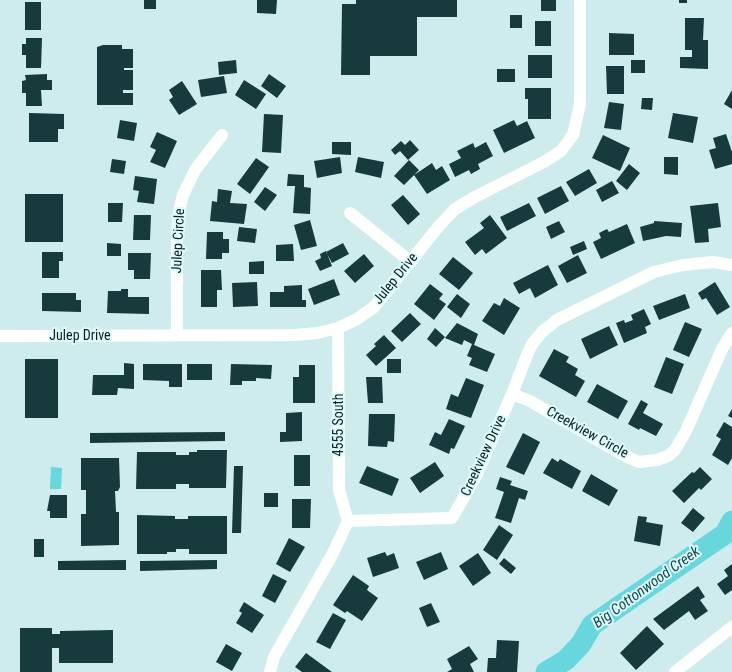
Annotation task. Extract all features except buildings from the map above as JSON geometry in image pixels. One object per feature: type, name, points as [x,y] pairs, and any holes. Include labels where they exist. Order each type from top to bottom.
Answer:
[{"type":"street","name":"Julep Drive","points":[[0,336],[295,336],[338,328],[356,319],[374,307],[438,227],[455,209],[475,197],[544,162],[561,151],[573,135],[580,104],[580,0]]},
{"type":"street","name":"Julep Circle","points":[[177,336],[177,232],[180,207],[183,195],[195,170],[222,135]]},
{"type":"street","points":[[350,213],[411,262]]},
{"type":"street","name":"Creekview Drive","points":[[348,521],[452,518],[475,478],[532,344],[543,331],[557,320],[654,272],[683,264],[713,262],[732,265]]},
{"type":"street","name":"4555 South","points":[[338,328],[339,490],[348,521]]},
{"type":"street","name":"Creekview Circle","points":[[512,394],[530,401],[627,457],[639,462],[657,460],[668,456],[675,450],[686,431],[722,349],[732,333]]},
{"type":"street","points":[[270,672],[274,657],[332,555],[348,521]]},
{"type":"street","points":[[675,672],[732,627]]},
{"type":"water","points":[[51,467],[62,468],[61,489],[50,489]]},
{"type":"waterway","name":"Big Cottonwood Creek","points":[[546,672],[566,660],[581,644],[592,625],[725,534],[732,521]]}]
